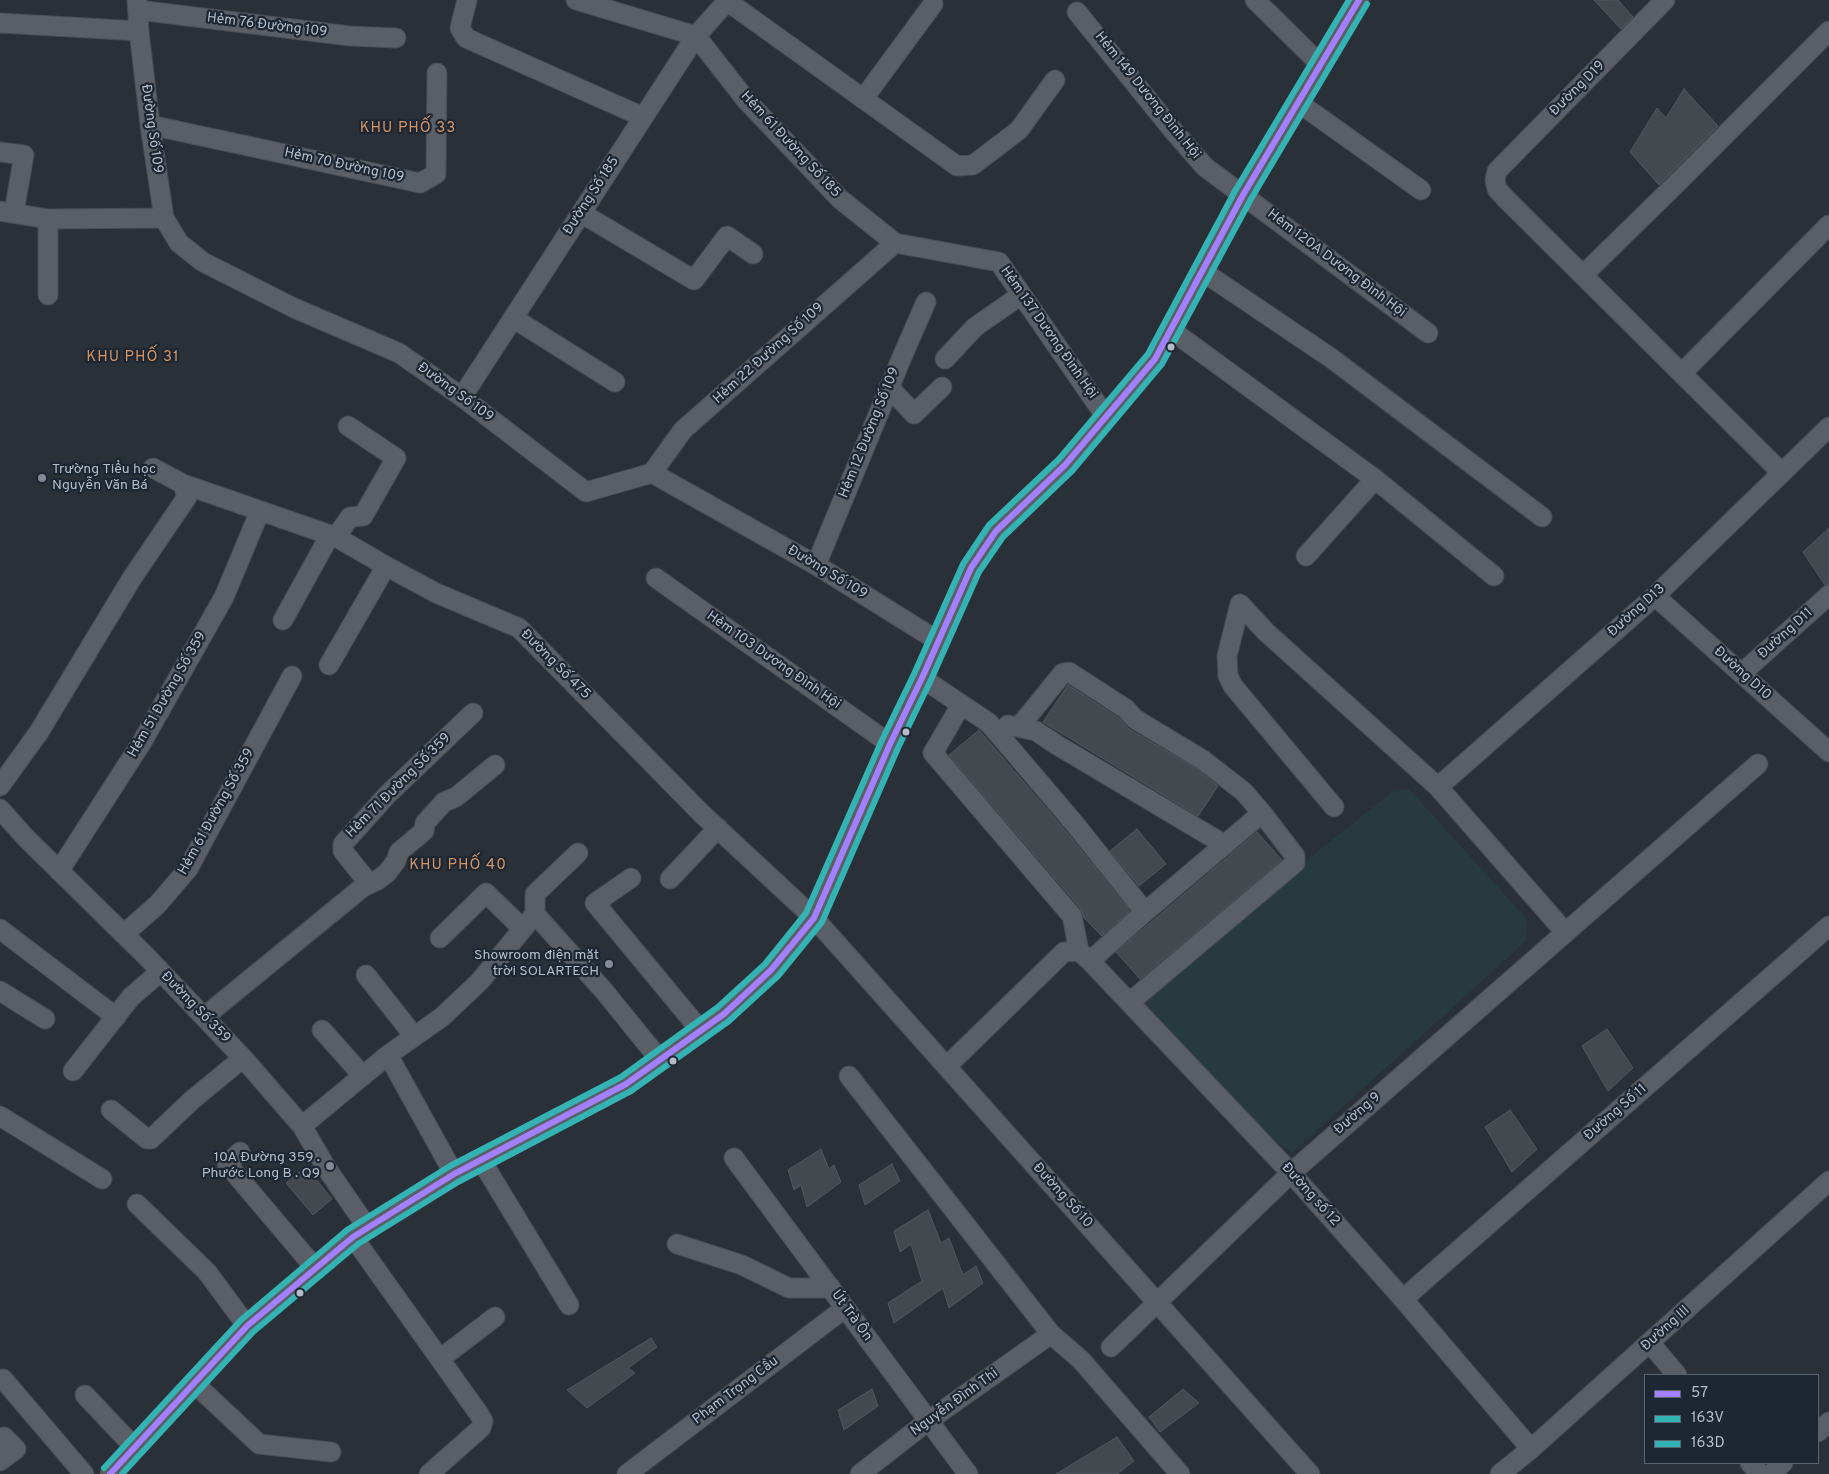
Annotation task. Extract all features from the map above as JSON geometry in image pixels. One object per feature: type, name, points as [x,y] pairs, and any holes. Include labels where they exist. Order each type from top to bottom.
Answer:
[{"type":"street","points":[[466,0],[460,28],[466,38],[643,117]]},
{"type":"street","points":[[576,0],[696,36]]},
{"type":"street","points":[[728,0],[957,166],[972,165],[1019,130],[1055,80]]},
{"type":"street","name":"Đường Số 185","points":[[462,397],[696,36],[728,0]]},
{"type":"street","points":[[1255,0],[1320,64]]},
{"type":"street","points":[[110,1474],[247,1326],[360,1232],[454,1174],[626,1084],[724,1014],[771,970],[814,918],[890,744],[971,568],[996,531],[1065,465],[1156,359],[1243,195],[1359,0]]},
{"type":"street","name":"Đường D19","points":[[1582,275],[1497,189],[1495,180],[1497,171],[1665,0]]},
{"type":"street","points":[[863,99],[933,4]]},
{"type":"street","name":"Đường Số 109","points":[[138,5],[139,31],[150,125],[164,218],[179,243],[203,262],[294,308],[399,353],[462,397],[586,492],[652,473],[816,566],[938,641]]},
{"type":"street","name":"Hẻm 76 Đường 109","points":[[138,5],[350,36],[396,38]]},
{"type":"street","name":"Hẻm 149 Dương Đình Hội","points":[[1077,12],[1205,167],[1243,195]]},
{"type":"street","points":[[0,23],[139,31]]},
{"type":"street","points":[[1782,473],[1582,275],[1829,31]]},
{"type":"street","name":"Hẻm 61 Đường Số 185","points":[[696,36],[746,100],[840,199],[895,243]]},
{"type":"street","name":"Hẻm 70 Đường 109","points":[[150,125],[420,182],[436,174],[437,73]]},
{"type":"street","points":[[1299,103],[1421,190]]},
{"type":"street","points":[[0,152],[24,155],[7,212],[48,219],[164,218]]},
{"type":"street","name":"Hẻm 120A Dương Đình Hội","points":[[1243,195],[1428,333]]},
{"type":"street","points":[[581,213],[694,280],[727,236],[753,254]]},
{"type":"street","points":[[48,219],[48,295]]},
{"type":"street","points":[[1682,373],[1829,225]]},
{"type":"street","name":"Hẻm 137 Dương Đình Hội","points":[[895,243],[999,262],[1106,417]]},
{"type":"street","name":"Hẻm 22 Đường Số 109","points":[[652,473],[683,430],[895,243]]},
{"type":"street","points":[[1202,271],[1331,358],[1542,517]]},
{"type":"street","points":[[945,359],[975,327],[1021,295]]},
{"type":"street","name":"Hẻm 12 Đường Số 109","points":[[816,566],[926,302]]},
{"type":"street","points":[[513,318],[616,382]]},
{"type":"street","points":[[1170,330],[1375,479],[1494,576]]},
{"type":"street","points":[[889,387],[914,414],[942,387]]},
{"type":"street","points":[[283,620],[333,536],[350,517],[363,516],[396,458],[348,426]]},
{"type":"street","name":"Đường D13","points":[[1438,787],[1655,596],[1829,427]]},
{"type":"street","name":"Đường Số 475","points":[[153,468],[184,484],[333,536],[436,593],[519,628],[718,828],[814,918]]},
{"type":"street","points":[[1306,556],[1375,479]]},
{"type":"street","points":[[0,783],[39,732],[122,594],[187,497],[184,484]]},
{"type":"street","name":"Hẻm 51 Đường Số 359","points":[[59,871],[142,742],[224,597],[260,510]]},
{"type":"street","points":[[329,665],[386,566]]},
{"type":"street","name":"Hẻm 103 Dương Đình Hội","points":[[656,578],[890,744]]},
{"type":"street","name":"Đường D11","points":[[1742,673],[1829,595]]},
{"type":"street","name":"Đường D10","points":[[1655,596],[1829,752]]},
{"type":"street","points":[[1334,807],[1233,686],[1228,676],[1227,656],[1240,604],[1266,632],[1438,787],[1565,932]]},
{"type":"street","points":[[1019,727],[1063,673],[1069,672],[1126,709],[1135,719],[1203,760],[1244,792],[1294,856],[1295,863],[1130,1002]]},
{"type":"street","name":"Hẻm 61 Đường Số 359","points":[[124,934],[157,905],[188,869],[292,676]]},
{"type":"street","points":[[922,678],[989,722],[1074,823],[1145,912]]},
{"type":"street","points":[[961,705],[933,753],[1072,916],[1085,956]]},
{"type":"street","name":"Hẻm 71 Đường Số 359","points":[[363,887],[365,881],[363,876],[343,851],[343,844],[387,795],[473,713]]},
{"type":"street","points":[[989,722],[1036,731],[1057,746],[1224,845]]},
{"type":"street","name":"Đường 9","points":[[1111,1348],[1291,1173],[1758,764]]},
{"type":"street","points":[[204,1017],[363,887],[387,873],[396,861],[399,852],[424,831],[425,823],[444,802],[456,796],[495,765]]},
{"type":"street","name":"Đường Số 359","points":[[0,809],[26,838],[124,934],[204,1017],[243,1058],[302,1126],[360,1232],[440,1359],[483,1421],[481,1428],[429,1474]]},
{"type":"street","points":[[947,1066],[1064,952],[1085,956],[1145,912],[1262,813]]},
{"type":"street","points":[[670,879],[718,828]]},
{"type":"street","points":[[302,1126],[388,1055],[442,1016],[480,981],[535,914],[535,894],[578,853]]},
{"type":"street","points":[[631,878],[595,904],[700,1031]]},
{"type":"street","points":[[440,938],[486,893],[522,929]]},
{"type":"street","points":[[535,914],[604,991],[660,1060]]},
{"type":"street","name":"Đường Số 10","points":[[814,918],[1310,1474]]},
{"type":"street","points":[[0,929],[116,1016]]},
{"type":"street","name":"Đường Số 11","points":[[1403,1299],[1827,934]]},
{"type":"street","name":"Đường số 12","points":[[1085,956],[1291,1173],[1403,1299],[1531,1449]]},
{"type":"street","points":[[73,1071],[131,996],[160,972]]},
{"type":"street","points":[[366,974],[414,1036]]},
{"type":"street","points":[[0,991],[45,1019]]},
{"type":"street","points":[[322,1030],[363,1076]]},
{"type":"street","points":[[388,1055],[454,1174]]},
{"type":"street","points":[[111,1110],[148,1139],[151,1139],[192,1100],[243,1058]]},
{"type":"street","points":[[850,1076],[1051,1334],[1081,1360],[1180,1474]]},
{"type":"street","points":[[0,1116],[102,1179]]},
{"type":"street","points":[[240,1152],[227,1164],[315,1268]]},
{"type":"street","name":"Út Trà Ôn","points":[[734,1158],[968,1474]]},
{"type":"street","points":[[481,1160],[569,1305]]},
{"type":"street","name":"Đường III","points":[[1500,1474],[1531,1449],[1829,1181]]},
{"type":"street","points":[[137,1204],[207,1272],[247,1326]]},
{"type":"street","points":[[677,1244],[742,1265],[789,1288],[831,1288]]},
{"type":"street","name":"Phạm Trọng Cầu","points":[[627,1474],[844,1308]]},
{"type":"street","points":[[440,1359],[495,1317]]},
{"type":"street","name":"Nguyễn Đình Thi","points":[[860,1474],[928,1421],[1051,1334]]},
{"type":"street","points":[[1650,1343],[1676,1374]]},
{"type":"street","points":[[3,1379],[84,1474]]},
{"type":"street","points":[[194,1383],[259,1444],[331,1452]]},
{"type":"street","points":[[85,1395],[134,1447]]},
{"type":"street","points":[[1819,1431],[1829,1422]]},
{"type":"street","points":[[0,1442],[4,1437],[16,1449],[0,1461]]},
{"type":"street","points":[[1751,1464],[1760,1474]]},
{"type":"street","points":[[1771,1474],[1783,1464]]},
{"type":"green space","points":[[1409,789],[1526,918],[1527,940],[1292,1153],[1271,1138],[1144,1006],[1141,994],[1394,790]]},
{"type":"building","points":[[1594,0],[1618,0],[1633,17],[1621,29]]},
{"type":"building","points":[[1684,89],[1718,126],[1659,185],[1630,152],[1657,108],[1666,118]]},
{"type":"building","points":[[1829,528],[1829,584],[1825,585],[1803,552]]},
{"type":"building","points":[[1068,685],[1119,718],[1129,729],[1197,769],[1218,786],[1198,816],[1043,722]]},
{"type":"building","points":[[979,730],[1065,830],[1130,911],[1102,936],[1084,918],[1081,909],[949,755]]},
{"type":"building","points":[[1137,829],[1166,864],[1139,886],[1110,851]]},
{"type":"building","points":[[1257,832],[1282,860],[1140,979],[1116,952]]},
{"type":"building","points":[[1607,1029],[1633,1068],[1608,1091],[1582,1046]]},
{"type":"building","points":[[1510,1110],[1537,1149],[1512,1172],[1485,1127]]},
{"type":"building","points":[[821,1149],[829,1169],[834,1165],[841,1182],[807,1207],[801,1185],[794,1190],[788,1170]]},
{"type":"building","points":[[892,1164],[900,1181],[865,1205],[859,1185]]},
{"type":"building","points":[[306,1167],[332,1199],[313,1215],[286,1183]]},
{"type":"building","points":[[928,1210],[941,1243],[949,1238],[963,1275],[976,1266],[983,1283],[949,1308],[943,1288],[894,1323],[888,1303],[922,1281],[911,1244],[900,1252],[894,1231]]},
{"type":"building","points":[[651,1338],[657,1347],[628,1368],[635,1373],[587,1408],[567,1390]]},
{"type":"building","points":[[872,1389],[878,1406],[844,1430],[838,1410]]},
{"type":"building","points":[[1183,1389],[1199,1403],[1160,1432],[1149,1417]]},
{"type":"building","points":[[1117,1437],[1134,1461],[1117,1474],[1056,1474]]},
{"type":"transit line","name":"163D","points":[[104,1468],[241,1320],[347,1230],[450,1166],[621,1077],[718,1007],[765,964],[806,913],[882,740],[963,564],[989,525],[1059,459],[1148,354],[1235,191],[1349,0]]},
{"type":"transit line","name":"57","points":[[110,1474],[247,1326],[353,1237],[454,1174],[626,1084],[724,1014],[771,970],[814,918],[890,744],[971,568],[996,531],[1065,465],[1155,359],[1243,195],[1359,0]]},
{"type":"transit line","name":"163V","points":[[122,1474],[253,1332],[358,1244],[458,1182],[631,1091],[729,1021],[778,976],[822,922],[898,748],[979,572],[1003,537],[1072,471],[1162,364],[1251,199],[1367,4]]},
{"type":"place","name":"Trường Tiểu học Nguyễn Văn Bá","points":[[42,478]]},
{"type":"place","name":"Showroom điện mặt trời SOLARTECH","points":[[609,964]]},
{"type":"place","name":"10A Đường 359 . Phước Long B . Q9","points":[[330,1166]]},
{"type":"district","name":"KHU PHỐ 33","points":[[408,129]]},
{"type":"district","name":"KHU PHỐ 31","points":[[133,358]]},
{"type":"district","name":"KHU PHỐ 40","points":[[458,866]]}]
